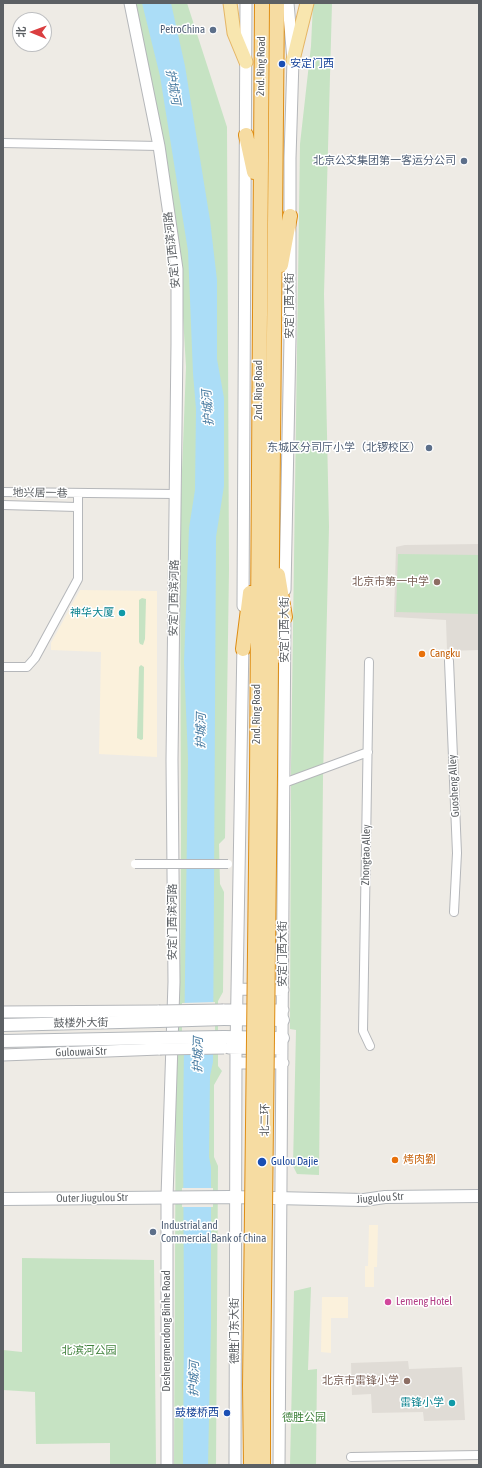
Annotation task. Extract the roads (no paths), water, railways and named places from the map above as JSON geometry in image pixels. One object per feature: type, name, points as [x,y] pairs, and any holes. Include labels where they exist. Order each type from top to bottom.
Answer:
[{"type":"highway","name":"2nd. Ring Road","points":[[262,3],[260,198],[270,775]]},
{"type":"highway","name":"2nd. Ring Road","points":[[265,534],[274,298],[277,3]]},
{"type":"highway","points":[[246,135],[260,198]]},
{"type":"highway","points":[[274,298],[290,216]]},
{"type":"highway","points":[[243,649],[265,534]]},
{"type":"highway","points":[[265,534],[285,616]]},
{"type":"highway","name":"北二环","points":[[263,1465],[257,1386],[265,534]]},
{"type":"highway","name":"北二环","points":[[251,1465],[257,1386],[270,775]]},
{"type":"main road","points":[[230,3],[234,33],[246,62]]},
{"type":"main road","points":[[293,60],[307,3]]},
{"type":"main road","points":[[159,1016],[224,1014],[283,1015]]},
{"type":"main road","name":"鼓楼外大街","points":[[3,1025],[159,1016]]},
{"type":"main road","points":[[3,1041],[159,1044],[282,1043]]},
{"type":"main road","name":"Jiugulou Str","points":[[235,1198],[281,1200],[364,1200],[385,1197],[479,1196]]},
{"type":"main road","name":"Outer Jiugulou Str","points":[[3,1199],[167,1197],[235,1198]]},
{"type":"street","name":"安定门西滨河路","points":[[130,3],[159,146],[177,269],[172,760],[174,982],[167,1197]]},
{"type":"street","points":[[235,1198],[236,1063],[230,1043],[236,1014],[237,989],[233,864],[243,649],[246,3]]},
{"type":"street","name":"安定门西大街","points":[[281,1200],[285,616],[293,60],[288,3]]},
{"type":"street","points":[[3,143],[159,146]]},
{"type":"street","name":"地兴居一巷","points":[[3,492],[175,494]]},
{"type":"street","points":[[3,667],[27,667],[35,658],[78,579],[78,494]]},
{"type":"street","name":"地兴居一巷","points":[[3,505],[77,507]]},
{"type":"street","name":"Guosheng Alley","points":[[449,661],[458,853],[454,912]]},
{"type":"street","name":"Zhongtao Alley","points":[[369,662],[363,1032],[370,1046]]},
{"type":"street","points":[[284,783],[368,752]]},
{"type":"street","points":[[135,864],[233,864]]},
{"type":"street","points":[[237,989],[283,990]]},
{"type":"street","name":"鼓楼外大街","points":[[3,1012],[159,1016]]},
{"type":"street","name":"Gulouwai Str","points":[[3,1055],[159,1044]]},
{"type":"street","points":[[236,1063],[283,1063]]},
{"type":"street","name":"Deshengmendong Binhe Road","points":[[167,1197],[167,1465]]},
{"type":"street","name":"德胜门东大街","points":[[235,1198],[235,1465]]},
{"type":"street","points":[[279,1465],[281,1200]]},
{"type":"street","points":[[235,1242],[280,1242]]},
{"type":"street","points":[[351,1457],[479,1455]]},
{"type":"water","name":"护城河","points":[[142,3],[171,3],[185,66],[210,220],[217,280],[217,359],[224,398],[224,486],[216,537],[213,1062],[210,1076],[209,1157],[211,1167],[211,1325],[208,1465],[183,1465],[183,1120],[188,759],[184,662],[189,528],[195,490],[196,409],[188,251],[160,76]]},
{"type":"place","name":"PetroChina","points":[[213,30]]},
{"type":"place","name":"安定门西","points":[[282,64]]},
{"type":"place","name":"北京公交集团第一客运分公司","points":[[464,161]]},
{"type":"place","name":"东城区分司厅小学（北锣校区）","points":[[429,448]]},
{"type":"place","name":"北京市第一中学","points":[[437,582]]},
{"type":"place","name":"神华大厦","points":[[122,613]]},
{"type":"place","name":"Cangku","points":[[422,654]]},
{"type":"place","name":"烤肉劉","points":[[395,1160]]},
{"type":"place","name":"Gulou Dajie","points":[[262,1162]]},
{"type":"place","name":"Industrial and Commercial Bank of China","points":[[153,1232]]},
{"type":"place","name":"Lemeng Hotel","points":[[388,1302]]},
{"type":"place","name":"北京市雷锋小学","points":[[407,1381]]},
{"type":"place","name":"雷锋小学","points":[[452,1403]]},
{"type":"place","name":"鼓楼桥西","points":[[227,1413]]},
{"type":"park label","name":"北滨河公园","points":[[89,1351]]},
{"type":"park label","name":"德胜公园","points":[[304,1418]]}]
